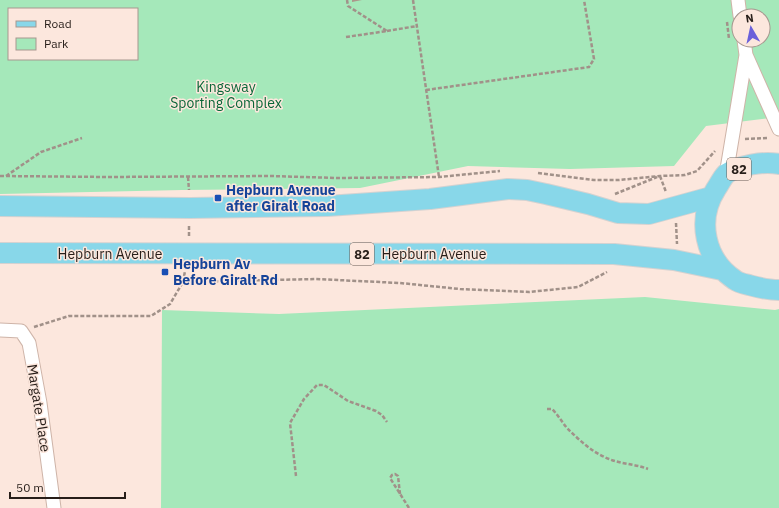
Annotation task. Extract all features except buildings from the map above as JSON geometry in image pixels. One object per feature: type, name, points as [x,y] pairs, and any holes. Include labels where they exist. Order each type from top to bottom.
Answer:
[{"type":"main road","name":"82","points":[[779,164],[768,162],[745,166],[726,175],[711,197],[705,218],[708,248],[722,270],[736,281],[767,290],[779,290]]},
{"type":"main road","points":[[0,206],[190,208],[327,206],[430,199],[508,189],[533,192],[588,204],[618,214],[649,214],[711,197]]},
{"type":"main road","name":"Hepburn Avenue","points":[[0,253],[614,254],[674,260],[722,270]]},
{"type":"street","points":[[745,48],[775,133]]},
{"type":"street","points":[[726,175],[746,54]]},
{"type":"street","points":[[0,330],[21,331]]},
{"type":"street","name":"Margate Place","points":[[21,331],[28,343],[39,395],[54,508]]},
{"type":"path","points":[[347,0],[348,6],[387,30]]},
{"type":"path","points":[[413,0],[439,177]]},
{"type":"path","points":[[426,90],[589,67],[594,59],[584,0]]},
{"type":"path","points":[[727,18],[730,46]]},
{"type":"path","points":[[346,37],[417,26]]},
{"type":"path","points":[[536,172],[594,180],[619,180],[685,175],[698,171],[706,163],[716,149],[719,140],[732,140],[775,133]]},
{"type":"path","points":[[6,176],[41,152],[82,138]]},
{"type":"path","points":[[0,176],[188,178],[271,176],[337,178],[439,177],[502,171]]},
{"type":"path","points":[[588,204],[660,176]]},
{"type":"path","points":[[21,331],[69,316],[151,316],[170,304],[183,282],[189,254],[190,208],[188,178]]},
{"type":"path","points":[[183,282],[316,279],[400,283],[460,289],[530,292],[578,287],[608,271]]},
{"type":"path","points":[[296,476],[290,423],[304,399],[317,385],[324,385],[348,401],[376,411],[382,415],[387,422]]},
{"type":"path","points":[[547,409],[552,409],[566,427],[587,446],[600,455],[610,460],[633,464],[648,470]]},
{"type":"path","points":[[400,494],[398,476],[392,474],[390,478],[400,494],[409,508]]},
{"type":"green space","name":"Kingsway Sporting Complex","points":[[0,0],[779,0],[779,117],[706,126],[674,166],[570,169],[468,166],[360,188],[0,194]]},
{"type":"green space","points":[[645,297],[775,310],[779,309],[779,508],[161,508],[162,310],[279,314]]},
{"type":"place","name":"Hepburn Avenue after Giralt Road","points":[[218,198]]},
{"type":"place","name":"Hepburn Av Before Giralt Rd","points":[[165,272]]}]
